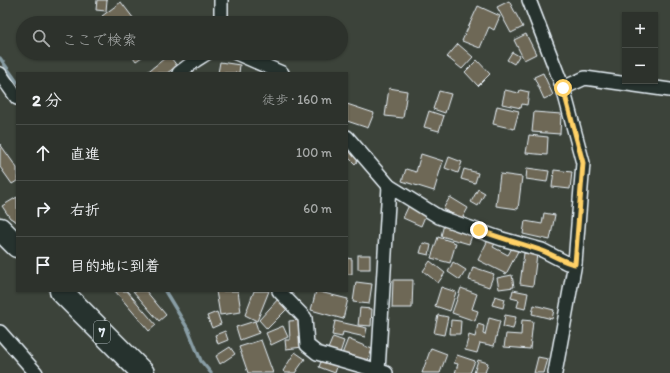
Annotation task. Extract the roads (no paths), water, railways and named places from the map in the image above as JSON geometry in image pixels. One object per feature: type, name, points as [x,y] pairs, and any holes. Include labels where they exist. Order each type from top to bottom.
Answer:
[{"type":"highway","points":[[6,231],[16,245]]},
{"type":"highway","name":"7","points":[[62,292],[143,373]]},
{"type":"street","points":[[221,0],[221,16]]},
{"type":"street","points":[[529,0],[563,88],[583,163],[575,264],[555,373]]},
{"type":"street","points":[[180,72],[196,60]]},
{"type":"street","points":[[252,60],[280,72]]},
{"type":"street","points":[[0,74],[16,97]]},
{"type":"street","points":[[563,88],[584,78],[670,90]]},
{"type":"street","points":[[348,138],[389,186],[439,217],[502,239],[542,250],[567,263],[575,264]]},
{"type":"street","points":[[280,292],[305,318],[307,345],[316,352],[382,372],[389,186]]},
{"type":"street","points":[[0,332],[36,373]]},
{"type":"waterway","points":[[0,58],[16,81]]},
{"type":"waterway","points":[[166,292],[188,329],[201,361],[211,373]]}]
